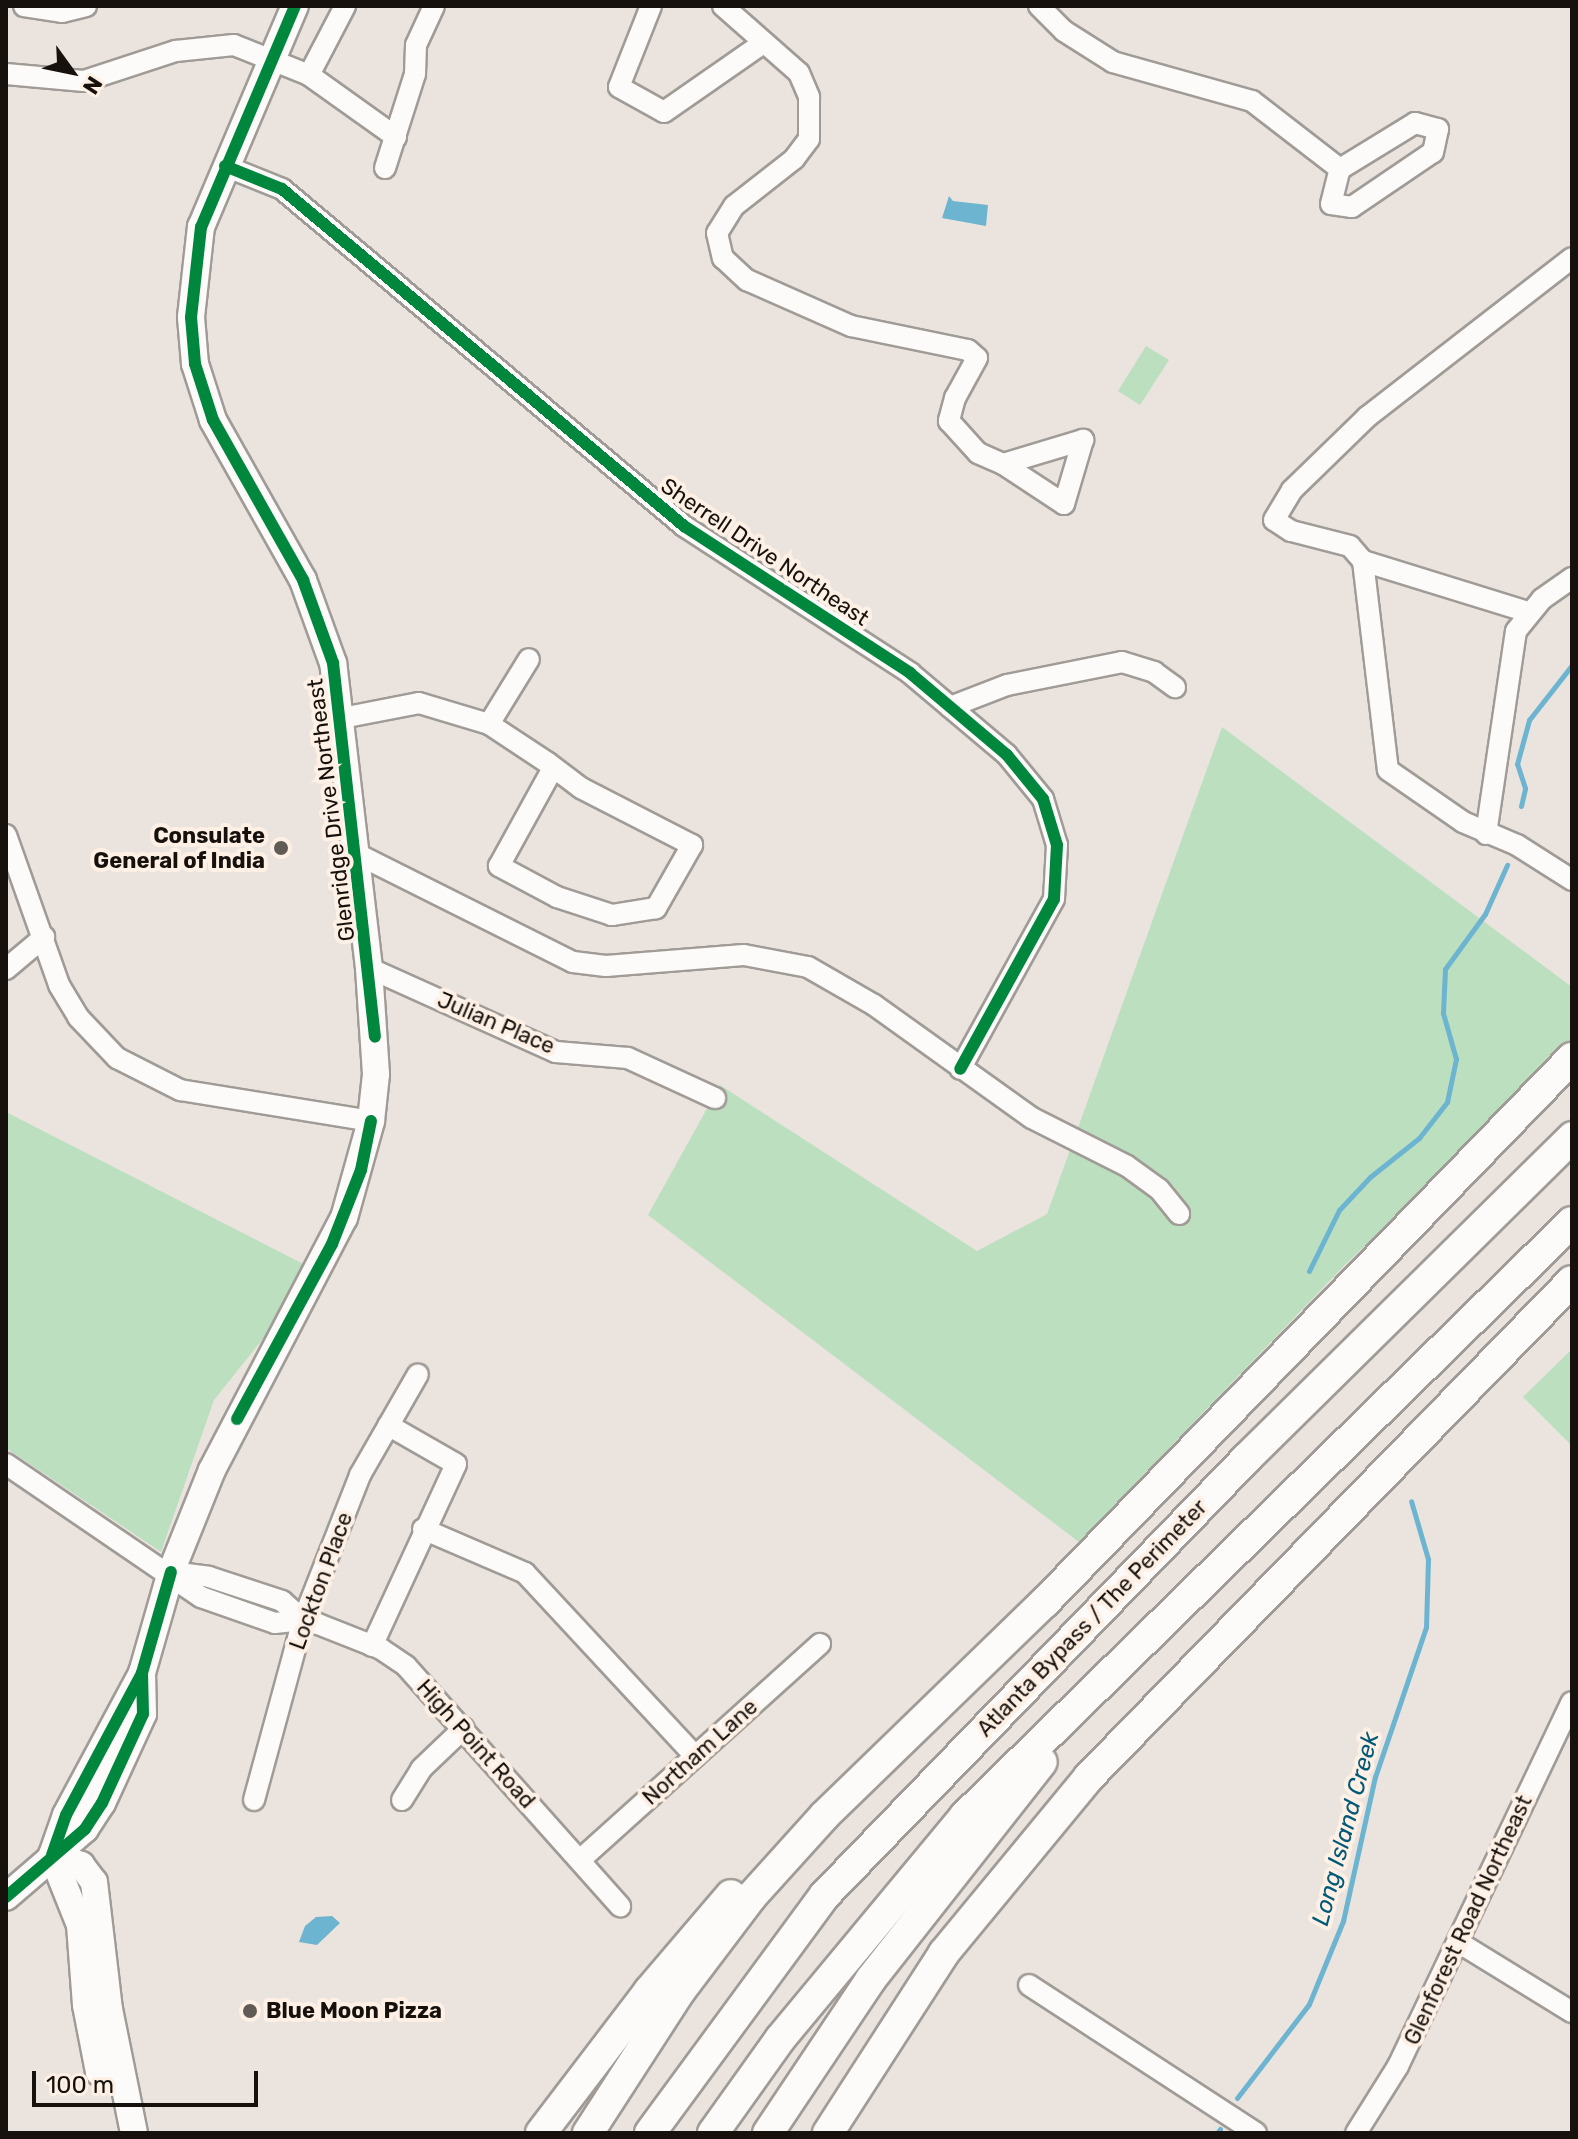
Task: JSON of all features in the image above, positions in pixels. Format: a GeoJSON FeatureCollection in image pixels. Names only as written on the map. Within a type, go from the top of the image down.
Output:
{"type":"FeatureCollection","features":[{"type":"Feature","properties":{"kind":"highway"},"geometry":{"type":"LineString","coordinates":[[588,2133],[680,1991],[751,1897],[825,1815],[983,1664],[1572,1058]]}},
{"type":"Feature","properties":{"kind":"highway","name":"Atlanta Bypass / The Perimeter"},"geometry":{"type":"LineString","coordinates":[[650,2133],[825,1895],[1247,1458],[1572,1137]]}},
{"type":"Feature","properties":{"kind":"highway","name":"Atlanta Bypass / The Perimeter"},"geometry":{"type":"LineString","coordinates":[[713,2133],[780,2039],[946,1837],[1170,1613],[1572,1222]]}},
{"type":"Feature","properties":{"kind":"highway"},"geometry":{"type":"LineString","coordinates":[[831,2129],[944,1953],[1089,1777],[1572,1281]]}},
{"type":"Feature","properties":{"kind":"highway"},"geometry":{"type":"LineString","coordinates":[[768,2133],[871,1979],[946,1881],[1170,1613]]}},
{"type":"Feature","properties":{"kind":"highway"},"geometry":{"type":"LineString","coordinates":[[541,2133],[649,1991],[762,1862],[868,1761],[983,1664]]}},
{"type":"Feature","properties":{"kind":"main road","name":"Glenridge Drive Northeast"},"geometry":{"type":"LineString","coordinates":[[6,1897],[85,1829],[128,1757],[143,1714],[142,1673],[171,1572],[237,1419],[344,1218],[371,1121],[376,1074],[369,968],[342,718],[333,663],[314,604],[213,420],[195,364],[194,262],[225,166],[270,56],[295,6]]}},
{"type":"Feature","properties":{"kind":"main road"},"geometry":{"type":"LineString","coordinates":[[52,1855],[81,1865],[94,1882],[109,2072],[134,2133]]}},
{"type":"Feature","properties":{"kind":"street"},"geometry":{"type":"LineString","coordinates":[[24,6],[62,12],[86,6]]}},
{"type":"Feature","properties":{"kind":"street"},"geometry":{"type":"LineString","coordinates":[[309,75],[345,6]]}},
{"type":"Feature","properties":{"kind":"street"},"geometry":{"type":"LineString","coordinates":[[385,168],[415,74],[416,45],[434,6]]}},
{"type":"Feature","properties":{"kind":"street"},"geometry":{"type":"LineString","coordinates":[[651,6],[619,87],[638,102],[664,112],[762,44]]}},
{"type":"Feature","properties":{"kind":"street"},"geometry":{"type":"LineString","coordinates":[[723,6],[762,44],[799,73],[809,97],[809,139],[794,159],[734,206],[717,233],[723,258],[747,280],[851,326],[968,350],[977,358],[955,398],[949,421],[978,453],[1003,464]]}},
{"type":"Feature","properties":{"kind":"street"},"geometry":{"type":"LineString","coordinates":[[1039,6],[1064,31],[1113,62],[1252,101],[1340,169]]}},
{"type":"Feature","properties":{"kind":"street"},"geometry":{"type":"LineString","coordinates":[[6,74],[84,81],[206,46],[234,45],[270,56],[309,75],[396,137]]}},
{"type":"Feature","properties":{"kind":"street"},"geometry":{"type":"LineString","coordinates":[[1415,123],[1438,129],[1433,152],[1352,207],[1331,204],[1340,169],[1415,123]]}},
{"type":"Feature","properties":{"kind":"street","name":"Sherrell Drive Northeast"},"geometry":{"type":"LineString","coordinates":[[225,166],[282,189],[684,526],[910,673],[1007,755],[1043,799],[1057,845],[1054,899],[960,1069]]}},
{"type":"Feature","properties":{"kind":"street"},"geometry":{"type":"LineString","coordinates":[[1528,612],[1363,561],[1350,546],[1291,531],[1274,520],[1281,505],[1367,417],[1572,258]]}},
{"type":"Feature","properties":{"kind":"street"},"geometry":{"type":"LineString","coordinates":[[1363,561],[1388,770],[1486,834],[1517,845],[1572,880]]}},
{"type":"Feature","properties":{"kind":"street"},"geometry":{"type":"LineString","coordinates":[[1486,834],[1509,652],[1528,612],[1572,578]]}},
{"type":"Feature","properties":{"kind":"street"},"geometry":{"type":"LineString","coordinates":[[489,724],[529,659]]}},
{"type":"Feature","properties":{"kind":"street"},"geometry":{"type":"LineString","coordinates":[[950,707],[1007,685],[1122,662],[1154,672],[1175,687]]}},
{"type":"Feature","properties":{"kind":"street"},"geometry":{"type":"LineString","coordinates":[[342,718],[419,703],[489,724],[553,768],[581,788],[692,845],[656,908],[612,915],[557,897],[499,866],[553,768]]}},
{"type":"Feature","properties":{"kind":"street"},"geometry":{"type":"LineString","coordinates":[[6,835],[59,985],[78,1017],[102,1045],[137,1071],[204,1095],[371,1121]]}},
{"type":"Feature","properties":{"kind":"street"},"geometry":{"type":"LineString","coordinates":[[357,854],[573,962],[606,966],[744,955],[808,967],[874,1005],[1032,1118],[1127,1166],[1159,1189],[1179,1214]]}},
{"type":"Feature","properties":{"kind":"street"},"geometry":{"type":"LineString","coordinates":[[6,969],[44,937]]}},
{"type":"Feature","properties":{"kind":"street","name":"Julian Place"},"geometry":{"type":"LineString","coordinates":[[369,968],[556,1052],[628,1058],[715,1098]]}},
{"type":"Feature","properties":{"kind":"street","name":"Lockton Place"},"geometry":{"type":"LineString","coordinates":[[254,1800],[303,1620],[360,1475],[418,1374]]}},
{"type":"Feature","properties":{"kind":"street"},"geometry":{"type":"LineString","coordinates":[[372,1646],[423,1529],[456,1464],[388,1425]]}},
{"type":"Feature","properties":{"kind":"street","name":"High Point Road"},"geometry":{"type":"LineString","coordinates":[[6,1464],[171,1572],[201,1597],[275,1623],[303,1620],[372,1646],[406,1666],[620,1906]]}},
{"type":"Feature","properties":{"kind":"street"},"geometry":{"type":"LineString","coordinates":[[423,1529],[525,1573],[695,1756]]}},
{"type":"Feature","properties":{"kind":"street","name":"Northam Lane"},"geometry":{"type":"LineString","coordinates":[[580,1860],[820,1644]]}},
{"type":"Feature","properties":{"kind":"street","name":"Glenforest Road Northeast"},"geometry":{"type":"LineString","coordinates":[[1356,2133],[1398,2066],[1572,1702]]}},
{"type":"Feature","properties":{"kind":"street"},"geometry":{"type":"LineString","coordinates":[[402,1800],[421,1769],[464,1728]]}},
{"type":"Feature","properties":{"kind":"street"},"geometry":{"type":"LineString","coordinates":[[1458,1942],[1572,2012]]}},
{"type":"Feature","properties":{"kind":"street"},"geometry":{"type":"LineString","coordinates":[[1029,1985],[1256,2133]]}},
{"type":"Feature","properties":{"kind":"green space"},"geometry":{"type":"Polygon","coordinates":[[[1146,346],[1169,360],[1140,405],[1118,391],[1146,346]]]}},
{"type":"Feature","properties":{"kind":"green space"},"geometry":{"type":"Polygon","coordinates":[[[1222,727],[1572,987],[1572,1049],[1344,1266],[1079,1542],[648,1215],[720,1085],[977,1251],[1047,1214],[1222,727]]]}},
{"type":"Feature","properties":{"kind":"green space"},"geometry":{"type":"Polygon","coordinates":[[[6,1112],[317,1271],[214,1400],[161,1552],[6,1448],[6,1112]]]}},
{"type":"Feature","properties":{"kind":"green space"},"geometry":{"type":"Polygon","coordinates":[[[1572,1349],[1572,1446],[1523,1397],[1572,1349]]]}},
{"type":"Feature","properties":{"kind":"water"},"geometry":{"type":"Polygon","coordinates":[[[949,196],[953,201],[988,205],[986,226],[942,218],[949,196]]]}},
{"type":"Feature","properties":{"kind":"water"},"geometry":{"type":"Polygon","coordinates":[[[332,1916],[340,1923],[317,1945],[299,1942],[305,1926],[316,1917],[332,1916]]]}},
{"type":"Feature","properties":{"kind":"waterway","name":"Long Island Creek"},"geometry":{"type":"LineString","coordinates":[[1521,806],[1525,788],[1517,764],[1529,720],[1572,665]]}},
{"type":"Feature","properties":{"kind":"waterway","name":"Long Island Creek"},"geometry":{"type":"LineString","coordinates":[[1309,1271],[1339,1210],[1370,1177],[1419,1138],[1447,1102],[1456,1059],[1443,1013],[1445,969],[1485,914],[1507,865]]}},
{"type":"Feature","properties":{"kind":"waterway","name":"Long Island Creek"},"geometry":{"type":"LineString","coordinates":[[1237,2098],[1309,2004],[1343,1921],[1375,1777],[1426,1627],[1428,1559],[1411,1501]]}},
{"type":"Feature","properties":{"kind":"waterway","name":"Long Island Creek"},"geometry":{"type":"LineString","coordinates":[[1217,2133],[1220,2129]]}},
{"type":"Feature","properties":{"kind":"cycle path"},"geometry":{"type":"LineString","coordinates":[[295,6],[201,227],[191,317],[195,364],[213,420],[303,580],[333,663],[375,1037]]}},
{"type":"Feature","properties":{"kind":"cycle path"},"geometry":{"type":"LineString","coordinates":[[225,166],[282,189],[684,526],[910,673],[1007,755],[1043,799],[1057,845],[1054,899],[960,1069]]}},
{"type":"Feature","properties":{"kind":"cycle path"},"geometry":{"type":"LineString","coordinates":[[237,1419],[332,1244],[361,1170],[371,1121]]}},
{"type":"Feature","properties":{"kind":"cycle path"},"geometry":{"type":"LineString","coordinates":[[52,1855],[66,1815],[142,1673],[171,1572]]}},
{"type":"Feature","properties":{"kind":"cycle path"},"geometry":{"type":"LineString","coordinates":[[6,1897],[85,1829],[102,1803],[143,1714],[142,1673]]}},
{"type":"Feature","properties":{"kind":"place","name":"Consulate General of India"},"geometry":{"type":"Point","coordinates":[281,848]}},
{"type":"Feature","properties":{"kind":"place","name":"Blue Moon Pizza"},"geometry":{"type":"Point","coordinates":[250,2011]}}]}
